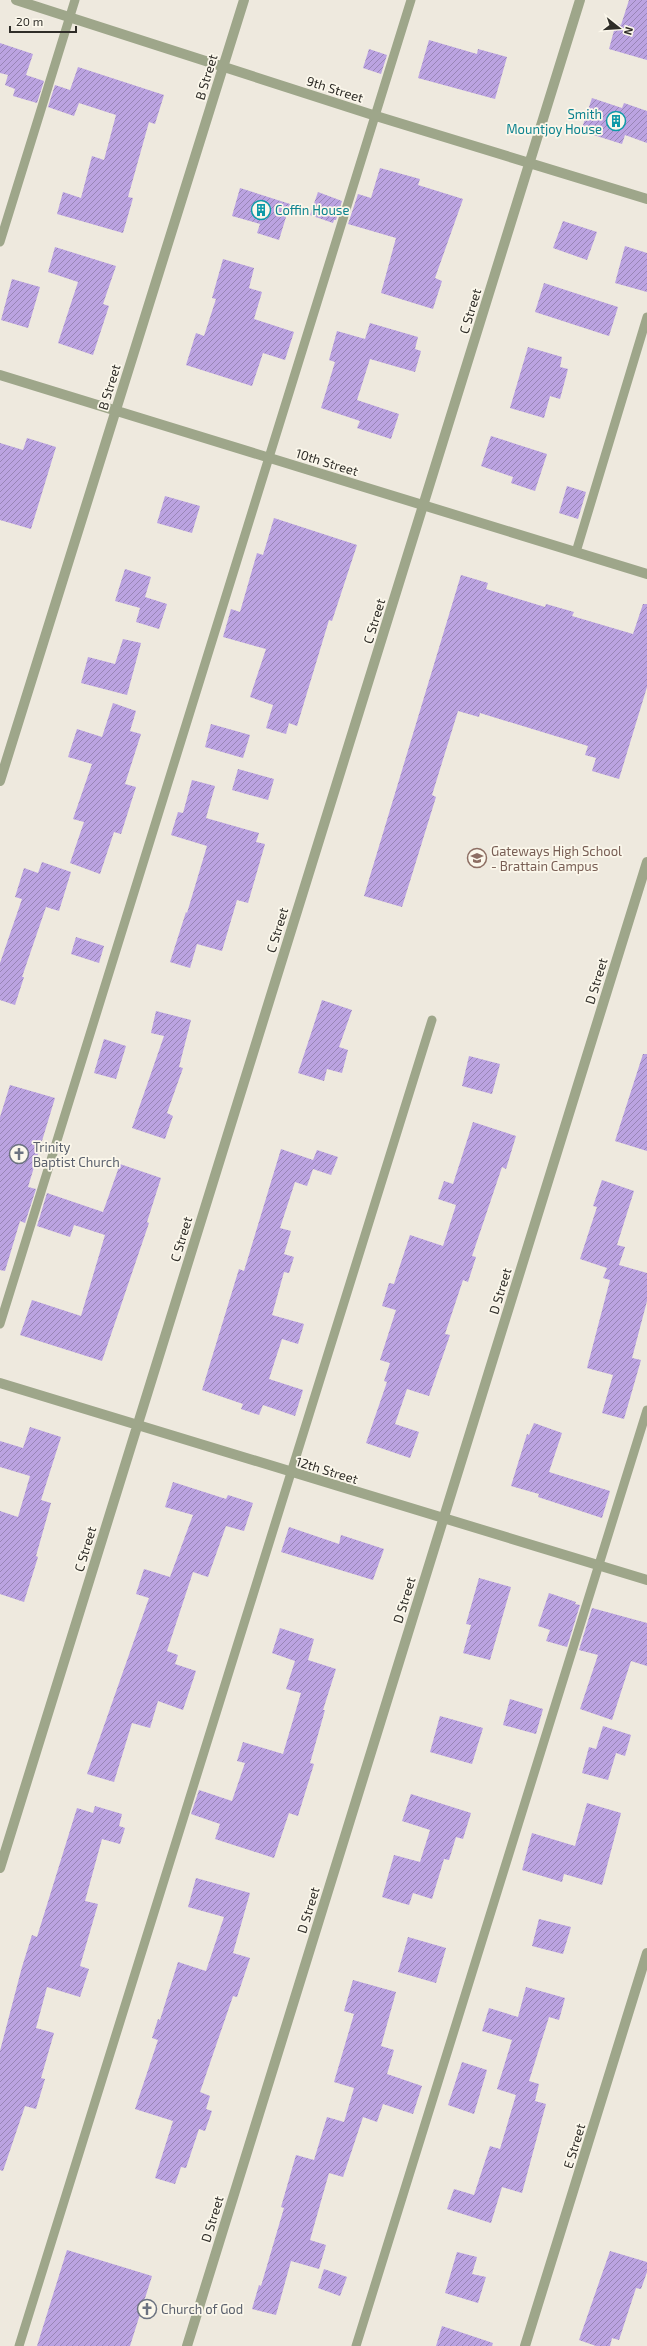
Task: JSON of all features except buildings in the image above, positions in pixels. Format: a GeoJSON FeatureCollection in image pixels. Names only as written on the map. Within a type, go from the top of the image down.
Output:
{"type":"FeatureCollection","features":[{"type":"Feature","properties":{"kind":"street","name":"9th Street"},"geometry":{"type":"LineString","coordinates":[[16,0],[376,116],[647,200]]}},
{"type":"Feature","properties":{"kind":"street","name":"B Street"},"geometry":{"type":"LineString","coordinates":[[0,781],[244,0]]}},
{"type":"Feature","properties":{"kind":"street","name":"C Street"},"geometry":{"type":"LineString","coordinates":[[0,1868],[580,0]]}},
{"type":"Feature","properties":{"kind":"street","name":"10th Street"},"geometry":{"type":"LineString","coordinates":[[0,375],[647,574]]}},
{"type":"Feature","properties":{"kind":"street","name":"D Street"},"geometry":{"type":"LineString","coordinates":[[187,2346],[647,862]]}},
{"type":"Feature","properties":{"kind":"street","name":"12th Street"},"geometry":{"type":"LineString","coordinates":[[0,1383],[291,1473],[647,1580]]}},
{"type":"Feature","properties":{"kind":"street","name":"E Street"},"geometry":{"type":"LineString","coordinates":[[525,2346],[647,1953]]}},
{"type":"Feature","properties":{"kind":"lane"},"geometry":{"type":"LineString","coordinates":[[0,242],[75,0]]}},
{"type":"Feature","properties":{"kind":"lane"},"geometry":{"type":"LineString","coordinates":[[0,1324],[411,0]]}},
{"type":"Feature","properties":{"kind":"lane"},"geometry":{"type":"LineString","coordinates":[[576,552],[647,317]]}},
{"type":"Feature","properties":{"kind":"lane"},"geometry":{"type":"LineString","coordinates":[[19,2346],[432,1020]]}},
{"type":"Feature","properties":{"kind":"lane"},"geometry":{"type":"LineString","coordinates":[[356,2346],[647,1410]]}},
{"type":"Feature","properties":{"kind":"place","name":"Smith Mountjoy House"},"geometry":{"type":"Point","coordinates":[616,121]}},
{"type":"Feature","properties":{"kind":"place","name":"Coffin House"},"geometry":{"type":"Point","coordinates":[261,210]}},
{"type":"Feature","properties":{"kind":"place","name":"Gateways High School - Brattain Campus"},"geometry":{"type":"Point","coordinates":[477,858]}},
{"type":"Feature","properties":{"kind":"place","name":"Trinity Baptist Church"},"geometry":{"type":"Point","coordinates":[19,1154]}},
{"type":"Feature","properties":{"kind":"place","name":"Church of God"},"geometry":{"type":"Point","coordinates":[147,2309]}}]}
